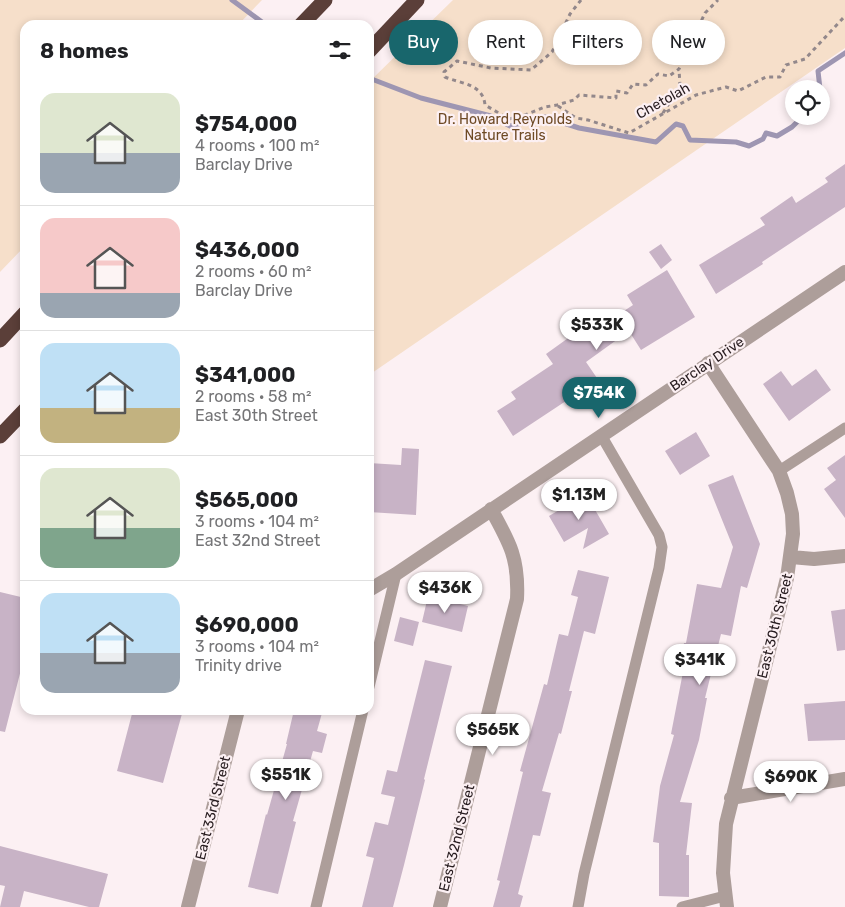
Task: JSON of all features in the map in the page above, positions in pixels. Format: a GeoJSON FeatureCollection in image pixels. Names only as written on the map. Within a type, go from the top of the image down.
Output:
{"type":"FeatureCollection","features":[{"type":"Feature","properties":{"kind":"highway"},"geometry":{"type":"LineString","coordinates":[[306,20],[325,0]]}},
{"type":"Feature","properties":{"kind":"highway"},"geometry":{"type":"LineString","coordinates":[[374,45],[417,0]]}},
{"type":"Feature","properties":{"kind":"highway"},"geometry":{"type":"LineString","coordinates":[[0,340],[20,319]]}},
{"type":"Feature","properties":{"kind":"highway"},"geometry":{"type":"LineString","coordinates":[[0,436],[20,415]]}},
{"type":"Feature","properties":{"kind":"street","name":"Barclay Drive"},"geometry":{"type":"LineString","coordinates":[[374,587],[845,272]]}},
{"type":"Feature","properties":{"kind":"street","name":"East 30th Street"},"geometry":{"type":"LineString","coordinates":[[708,363],[779,471],[788,493],[792,514],[793,537],[791,558],[726,824],[723,850],[726,902]]}},
{"type":"Feature","properties":{"kind":"street","name":"East 32nd Street"},"geometry":{"type":"LineString","coordinates":[[440,907],[517,599],[518,578],[515,559],[491,509]]}},
{"type":"Feature","properties":{"kind":"street"},"geometry":{"type":"LineString","coordinates":[[791,558],[814,559],[845,556]]}},
{"type":"Feature","properties":{"kind":"street","name":"East 33rd Street"},"geometry":{"type":"LineString","coordinates":[[188,907],[237,715]]}},
{"type":"Feature","properties":{"kind":"street"},"geometry":{"type":"LineString","coordinates":[[731,798],[845,779]]}},
{"type":"Feature","properties":{"kind":"lane"},"geometry":{"type":"LineString","coordinates":[[779,471],[845,428]]}},
{"type":"Feature","properties":{"kind":"lane"},"geometry":{"type":"LineString","coordinates":[[578,907],[584,874],[659,568],[662,547],[652,519],[601,435]]}},
{"type":"Feature","properties":{"kind":"lane"},"geometry":{"type":"LineString","coordinates":[[374,666],[396,574]]}},
{"type":"Feature","properties":{"kind":"lane"},"geometry":{"type":"LineString","coordinates":[[316,907],[362,715]]}},
{"type":"Feature","properties":{"kind":"lane"},"geometry":{"type":"LineString","coordinates":[[584,874],[582,897],[584,907]]}},
{"type":"Feature","properties":{"kind":"lane"},"geometry":{"type":"LineString","coordinates":[[682,907],[726,902]]}},
{"type":"Feature","properties":{"kind":"path"},"geometry":{"type":"LineString","coordinates":[[581,0],[570,14],[552,52],[531,70],[491,68],[457,61],[444,72],[445,77],[478,88],[484,96],[485,104],[509,118],[574,100],[579,96],[616,98],[616,91],[627,93],[633,84],[646,85],[658,74],[669,76],[679,69]]}},
{"type":"Feature","properties":{"kind":"path"},"geometry":{"type":"LineString","coordinates":[[663,114],[680,86],[679,69],[705,13],[718,0]]}},
{"type":"Feature","properties":{"kind":"path","name":"Chetolah"},"geometry":{"type":"LineString","coordinates":[[558,105],[576,118],[629,133],[696,95],[726,87],[738,91],[766,77],[780,77],[786,65],[805,60],[845,16]]}},
{"type":"Feature","properties":{"kind":"green space"},"geometry":{"type":"Polygon","coordinates":[[[0,0],[262,0],[243,20],[20,20],[20,251],[0,272],[0,0]]]}},
{"type":"Feature","properties":{"kind":"green space","name":"Dr. Howard Reynolds Nature Trails"},"geometry":{"type":"Polygon","coordinates":[[[453,0],[845,0],[845,48],[798,80],[785,80],[785,89],[374,372],[374,77],[389,62],[389,65],[458,65],[458,20],[433,20],[453,0]]]}},
{"type":"Feature","properties":{"kind":"building"},"geometry":{"type":"Polygon","coordinates":[[[845,164],[845,207],[716,294],[699,265],[765,225],[760,218],[792,196],[796,203],[828,182],[825,178],[845,164]]]}},
{"type":"Feature","properties":{"kind":"building"},"geometry":{"type":"Polygon","coordinates":[[[661,244],[672,260],[661,269],[649,252],[661,244]]]}},
{"type":"Feature","properties":{"kind":"building"},"geometry":{"type":"Polygon","coordinates":[[[667,270],[695,317],[641,350],[629,331],[586,362],[599,381],[513,436],[497,411],[516,399],[511,392],[553,364],[546,354],[596,318],[601,326],[633,305],[627,295],[667,270]]]}},
{"type":"Feature","properties":{"kind":"building"},"geometry":{"type":"Polygon","coordinates":[[[816,369],[831,390],[789,421],[763,384],[781,371],[792,386],[816,369]]]}},
{"type":"Feature","properties":{"kind":"building"},"geometry":{"type":"Polygon","coordinates":[[[696,432],[710,456],[680,475],[665,451],[696,432]]]}},
{"type":"Feature","properties":{"kind":"building"},"geometry":{"type":"Polygon","coordinates":[[[402,448],[419,449],[416,515],[374,512],[374,463],[401,465],[402,448]]]}},
{"type":"Feature","properties":{"kind":"building"},"geometry":{"type":"Polygon","coordinates":[[[845,455],[845,518],[824,489],[836,480],[827,468],[845,455]]]}},
{"type":"Feature","properties":{"kind":"building"},"geometry":{"type":"Polygon","coordinates":[[[733,475],[760,544],[747,588],[741,586],[731,636],[721,634],[705,698],[707,698],[699,740],[680,802],[692,803],[686,855],[689,855],[689,897],[659,896],[659,843],[653,842],[660,786],[674,735],[671,734],[683,672],[677,671],[684,643],[686,643],[697,584],[721,588],[733,547],[708,485],[733,475]]]}},
{"type":"Feature","properties":{"kind":"building"},"geometry":{"type":"Polygon","coordinates":[[[586,494],[609,534],[583,549],[588,528],[564,542],[549,516],[586,494]]]}},
{"type":"Feature","properties":{"kind":"building"},"geometry":{"type":"Polygon","coordinates":[[[578,570],[609,577],[595,634],[584,631],[569,691],[572,691],[561,734],[559,733],[542,791],[551,793],[540,836],[533,835],[518,894],[523,896],[520,907],[493,907],[500,881],[497,880],[523,772],[520,771],[544,684],[547,685],[559,634],[568,636],[578,597],[571,595],[578,570]]]}},
{"type":"Feature","properties":{"kind":"building"},"geometry":{"type":"Polygon","coordinates":[[[0,592],[20,597],[20,674],[5,732],[0,731],[0,592]]]}},
{"type":"Feature","properties":{"kind":"building"},"geometry":{"type":"Polygon","coordinates":[[[428,596],[468,606],[462,632],[422,622],[428,596]]]}},
{"type":"Feature","properties":{"kind":"building"},"geometry":{"type":"Polygon","coordinates":[[[845,609],[845,650],[837,651],[831,611],[845,609]]]}},
{"type":"Feature","properties":{"kind":"building"},"geometry":{"type":"Polygon","coordinates":[[[400,617],[419,622],[413,646],[394,641],[400,617]]]}},
{"type":"Feature","properties":{"kind":"building"},"geometry":{"type":"Polygon","coordinates":[[[425,660],[452,666],[404,865],[393,907],[362,907],[374,858],[366,856],[375,822],[388,825],[395,797],[381,794],[387,770],[397,772],[425,660]]]}},
{"type":"Feature","properties":{"kind":"building"},"geometry":{"type":"Polygon","coordinates":[[[845,701],[845,740],[808,741],[804,704],[845,701]]]}},
{"type":"Feature","properties":{"kind":"building"},"geometry":{"type":"Polygon","coordinates":[[[132,715],[182,715],[163,783],[117,771],[132,715]]]}},
{"type":"Feature","properties":{"kind":"building"},"geometry":{"type":"Polygon","coordinates":[[[293,715],[321,715],[317,731],[327,734],[322,753],[313,751],[293,821],[296,822],[278,894],[248,887],[293,715]]]}},
{"type":"Feature","properties":{"kind":"building"},"geometry":{"type":"Polygon","coordinates":[[[0,846],[108,874],[99,907],[89,907],[24,891],[20,907],[0,907],[5,886],[0,885],[0,846]]]}},
{"type":"Feature","properties":{"kind":"waterway"},"geometry":{"type":"LineString","coordinates":[[232,0],[259,20]]}},
{"type":"Feature","properties":{"kind":"waterway"},"geometry":{"type":"LineString","coordinates":[[819,80],[818,71],[845,53]]}},
{"type":"Feature","properties":{"kind":"waterway"},"geometry":{"type":"LineString","coordinates":[[374,80],[421,98],[491,116],[510,126],[545,117],[579,128],[656,142],[676,124],[683,126],[690,140],[736,142],[749,146],[763,139],[766,133],[777,136],[794,125]]}}]}
